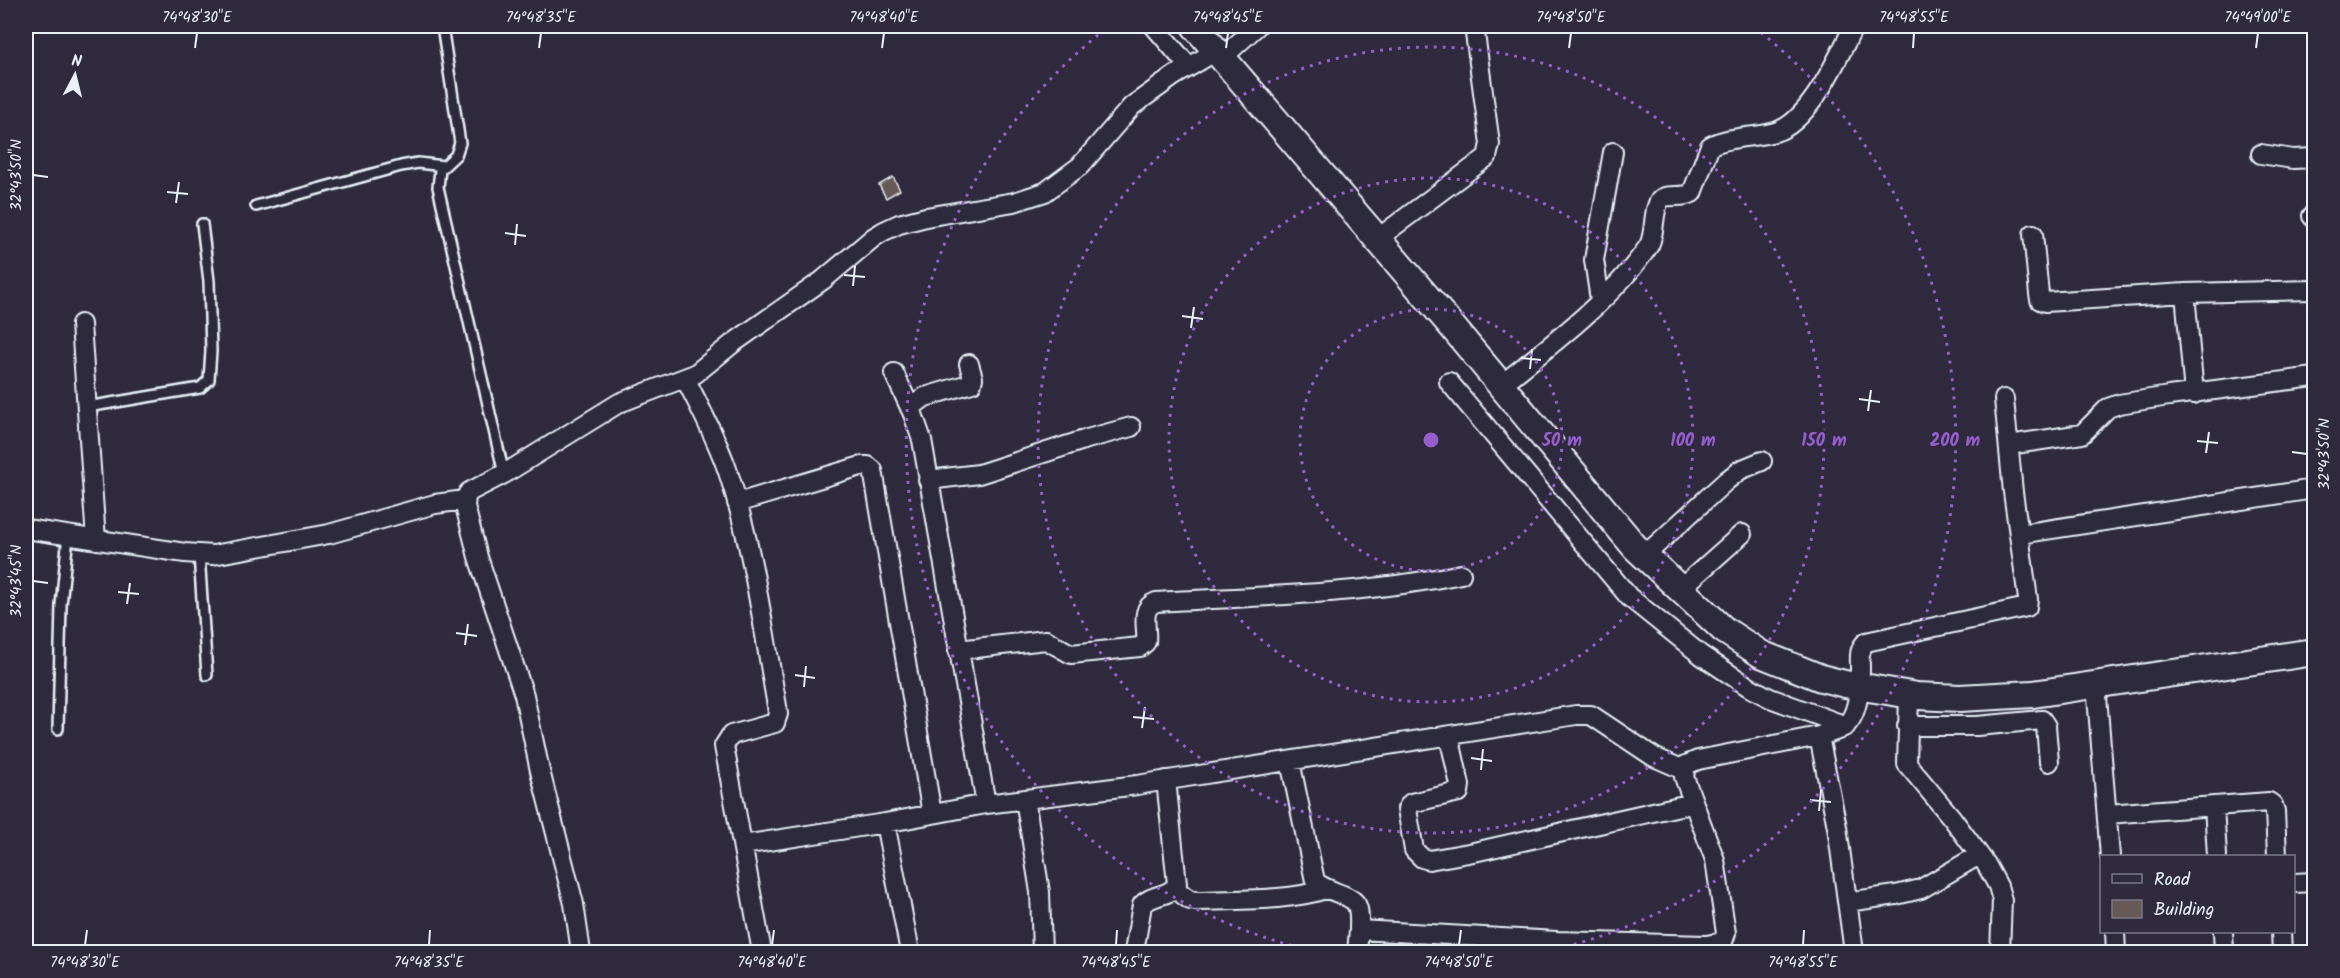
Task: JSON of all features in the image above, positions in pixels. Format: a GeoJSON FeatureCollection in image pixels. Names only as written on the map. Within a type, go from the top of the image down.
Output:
{"type":"FeatureCollection","features":[{"type":"Feature","properties":{"kind":"street"},"geometry":{"type":"LineString","coordinates":[[1154,26],[1189,67]]}},
{"type":"Feature","properties":{"kind":"street"},"geometry":{"type":"LineString","coordinates":[[1195,26],[1644,556],[1724,630],[1761,654],[1821,678],[1857,697],[1977,726],[2042,720],[2046,726],[2049,762]]}},
{"type":"Feature","properties":{"kind":"street"},"geometry":{"type":"LineString","coordinates":[[581,952],[574,904],[540,771],[524,695],[478,557],[465,506],[469,492],[504,474],[619,403],[685,378],[703,368],[732,344],[823,280],[874,237],[885,231],[899,224],[927,217],[1014,202],[1045,192],[1080,166],[1132,106],[1189,67],[1220,54],[1257,26]]}},
{"type":"Feature","properties":{"kind":"street"},"geometry":{"type":"LineString","coordinates":[[1377,239],[1487,157],[1490,144],[1474,26]]}},
{"type":"Feature","properties":{"kind":"street"},"geometry":{"type":"LineString","coordinates":[[1501,385],[1545,350],[1600,300],[1650,245],[1662,199],[1692,193],[1713,144],[1772,133],[1791,125],[1818,90],[1854,26]]}},
{"type":"Feature","properties":{"kind":"street"},"geometry":{"type":"LineString","coordinates":[[1600,300],[1594,260],[1613,152]]}},
{"type":"Feature","properties":{"kind":"street"},"geometry":{"type":"LineString","coordinates":[[2261,154],[2292,159],[2314,158]]}},
{"type":"Feature","properties":{"kind":"street"},"geometry":{"type":"LineString","coordinates":[[2033,234],[2040,300],[2045,302],[2185,293],[2314,290]]}},
{"type":"Feature","properties":{"kind":"street"},"geometry":{"type":"LineString","coordinates":[[2185,293],[2194,393]]}},
{"type":"Feature","properties":{"kind":"street"},"geometry":{"type":"LineString","coordinates":[[81,324],[96,540]]}},
{"type":"Feature","properties":{"kind":"street"},"geometry":{"type":"LineString","coordinates":[[910,408],[919,400],[972,383],[969,364]]}},
{"type":"Feature","properties":{"kind":"street"},"geometry":{"type":"LineString","coordinates":[[894,373],[922,440],[986,804]]}},
{"type":"Feature","properties":{"kind":"street"},"geometry":{"type":"LineString","coordinates":[[2009,445],[2082,434],[2108,408],[2120,404],[2314,377]]}},
{"type":"Feature","properties":{"kind":"street"},"geometry":{"type":"LineString","coordinates":[[685,378],[717,443],[737,502],[747,540],[778,714],[775,723],[731,735],[724,746],[762,952]]}},
{"type":"Feature","properties":{"kind":"street"},"geometry":{"type":"LineString","coordinates":[[1449,382],[1629,597],[1701,655],[1749,687],[1770,698],[1846,726]]}},
{"type":"Feature","properties":{"kind":"street"},"geometry":{"type":"LineString","coordinates":[[1684,770],[1689,763],[1698,760],[1819,736],[1838,731],[1846,726],[1857,697],[1860,650],[1866,642],[2027,607],[2028,599],[2004,399]]}},
{"type":"Feature","properties":{"kind":"street"},"geometry":{"type":"LineString","coordinates":[[928,480],[980,474],[1131,427]]}},
{"type":"Feature","properties":{"kind":"street"},"geometry":{"type":"LineString","coordinates":[[1644,556],[1726,481],[1740,470],[1762,461]]}},
{"type":"Feature","properties":{"kind":"street"},"geometry":{"type":"LineString","coordinates":[[737,502],[861,466],[868,466],[873,470],[932,814]]}},
{"type":"Feature","properties":{"kind":"street"},"geometry":{"type":"LineString","coordinates":[[2020,534],[2314,489]]}},
{"type":"Feature","properties":{"kind":"street"},"geometry":{"type":"LineString","coordinates":[[26,529],[199,554],[237,552],[329,534],[435,504],[465,500]]}},
{"type":"Feature","properties":{"kind":"street"},"geometry":{"type":"LineString","coordinates":[[1679,590],[1742,534]]}},
{"type":"Feature","properties":{"kind":"street"},"geometry":{"type":"LineString","coordinates":[[958,650],[1046,640],[1071,654],[1140,647],[1146,642],[1147,637],[1146,609],[1149,604],[1156,602],[1376,587],[1417,583],[1461,574]]}},
{"type":"Feature","properties":{"kind":"street"},"geometry":{"type":"LineString","coordinates":[[1908,710],[1960,698],[2097,694],[2314,652]]}},
{"type":"Feature","properties":{"kind":"street"},"geometry":{"type":"LineString","coordinates":[[2097,694],[2110,855]]}},
{"type":"Feature","properties":{"kind":"street"},"geometry":{"type":"LineString","coordinates":[[1908,710],[1906,758],[1909,769],[1952,818],[1979,855],[2001,893],[2000,952]]}},
{"type":"Feature","properties":{"kind":"street"},"geometry":{"type":"LineString","coordinates":[[743,845],[885,823],[986,804],[1166,780],[1576,715],[1591,715],[1654,757],[1684,770]]}},
{"type":"Feature","properties":{"kind":"street"},"geometry":{"type":"LineString","coordinates":[[1449,736],[1460,785],[1459,792],[1411,803],[1407,809],[1414,850],[1422,858],[1429,860],[1693,803]]}},
{"type":"Feature","properties":{"kind":"street"},"geometry":{"type":"LineString","coordinates":[[1819,736],[1837,827],[1854,952]]}},
{"type":"Feature","properties":{"kind":"street"},"geometry":{"type":"LineString","coordinates":[[1290,761],[1315,881],[1326,889],[1355,902],[1358,907],[1357,952]]}},
{"type":"Feature","properties":{"kind":"street"},"geometry":{"type":"LineString","coordinates":[[1359,930],[1557,941],[1731,946],[1715,860],[1693,803],[1684,770]]}},
{"type":"Feature","properties":{"kind":"street"},"geometry":{"type":"LineString","coordinates":[[1134,952],[1142,905],[1152,898],[1175,889],[1177,884],[1166,780]]}},
{"type":"Feature","properties":{"kind":"street"},"geometry":{"type":"LineString","coordinates":[[1025,799],[1040,892],[1042,952]]}},
{"type":"Feature","properties":{"kind":"street"},"geometry":{"type":"LineString","coordinates":[[2107,814],[2264,801],[2273,805],[2277,855]]}},
{"type":"Feature","properties":{"kind":"street"},"geometry":{"type":"LineString","coordinates":[[2214,806],[2217,855]]}},
{"type":"Feature","properties":{"kind":"street"},"geometry":{"type":"LineString","coordinates":[[885,823],[910,952]]}},
{"type":"Feature","properties":{"kind":"street"},"geometry":{"type":"LineString","coordinates":[[1847,902],[1921,889],[1979,855]]}},
{"type":"Feature","properties":{"kind":"street"},"geometry":{"type":"LineString","coordinates":[[2295,883],[2314,882]]}},
{"type":"Feature","properties":{"kind":"street"},"geometry":{"type":"LineString","coordinates":[[1175,889],[1190,900],[1196,901],[1303,895],[1326,889]]}},
{"type":"Feature","properties":{"kind":"street"},"geometry":{"type":"LineString","coordinates":[[2115,933],[2116,952]]}},
{"type":"Feature","properties":{"kind":"street"},"geometry":{"type":"LineString","coordinates":[[2223,933],[2224,952]]}},
{"type":"Feature","properties":{"kind":"street"},"geometry":{"type":"LineString","coordinates":[[2281,933],[2282,952]]}},
{"type":"Feature","properties":{"kind":"lane"},"geometry":{"type":"LineString","coordinates":[[442,26],[460,143],[456,155],[440,170],[438,187],[504,474]]}},
{"type":"Feature","properties":{"kind":"lane"},"geometry":{"type":"LineString","coordinates":[[256,206],[401,166],[418,163],[444,166]]}},
{"type":"Feature","properties":{"kind":"lane"},"geometry":{"type":"LineString","coordinates":[[87,407],[200,388],[209,380],[211,351],[209,281],[202,224]]}},
{"type":"Feature","properties":{"kind":"lane"},"geometry":{"type":"LineString","coordinates":[[58,729],[61,605],[68,536]]}},
{"type":"Feature","properties":{"kind":"lane"},"geometry":{"type":"LineString","coordinates":[[199,554],[207,675]]}},
{"type":"Feature","properties":{"kind":"building"},"geometry":{"type":"Polygon","coordinates":[[[893,177],[900,190],[886,198],[879,185],[893,177]]]}}]}
